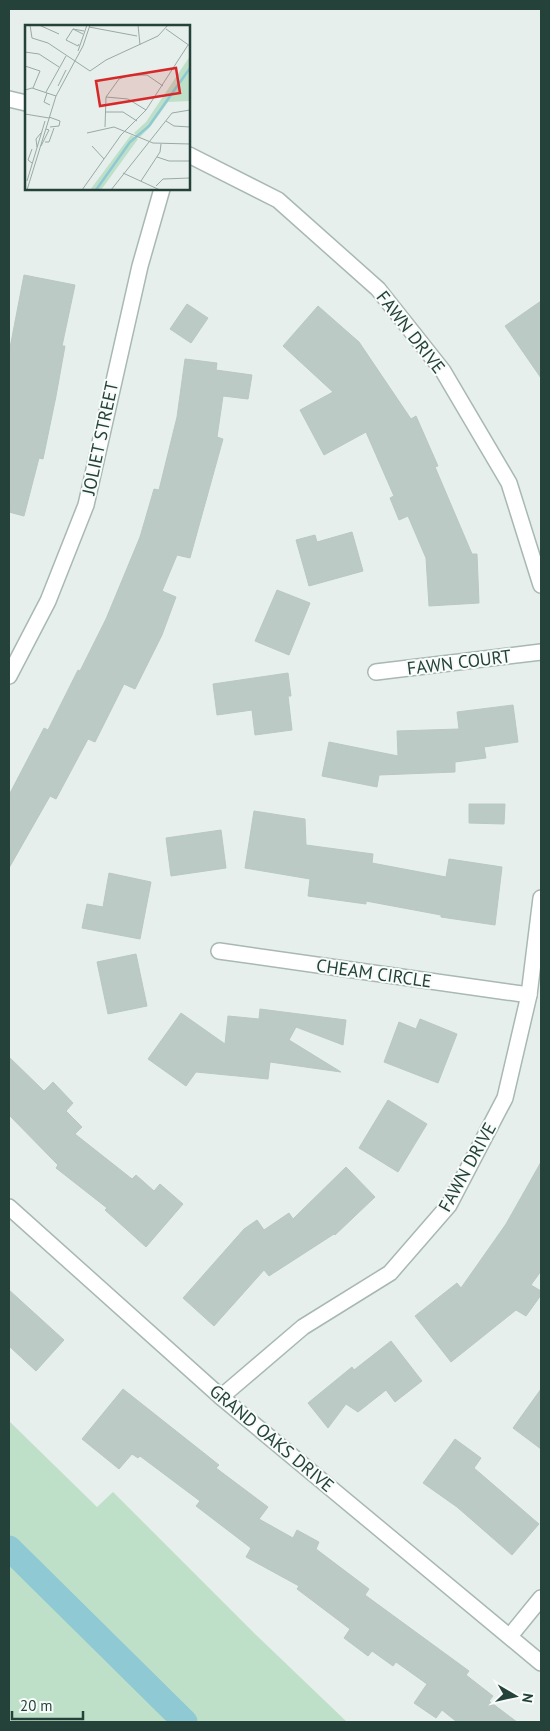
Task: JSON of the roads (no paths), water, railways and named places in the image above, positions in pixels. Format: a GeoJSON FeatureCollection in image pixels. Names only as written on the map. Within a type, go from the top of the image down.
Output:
{"type":"FeatureCollection","features":[{"type":"Feature","properties":{"kind":"street"},"geometry":{"type":"LineString","coordinates":[[9,99],[25,103]]}},
{"type":"Feature","properties":{"kind":"street","name":"FAWN DRIVE"},"geometry":{"type":"LineString","coordinates":[[190,156],[278,200],[378,289],[443,371],[509,484],[541,585]]}},
{"type":"Feature","properties":{"kind":"street","name":"JOLIET STREET"},"geometry":{"type":"LineString","coordinates":[[9,676],[48,601],[86,505],[140,266],[162,190]]}},
{"type":"Feature","properties":{"kind":"street","name":"FAWN COURT"},"geometry":{"type":"LineString","coordinates":[[376,672],[541,652]]}},
{"type":"Feature","properties":{"kind":"street","name":"FAWN DRIVE"},"geometry":{"type":"LineString","coordinates":[[221,1397],[303,1328],[390,1273],[449,1205],[506,1098],[529,995],[541,898]]}},
{"type":"Feature","properties":{"kind":"street","name":"CHEAM CIRCLE"},"geometry":{"type":"LineString","coordinates":[[219,951],[529,995]]}},
{"type":"Feature","properties":{"kind":"street","name":"GRAND OAKS DRIVE"},"geometry":{"type":"LineString","coordinates":[[9,1207],[221,1397],[541,1663]]}},
{"type":"Feature","properties":{"kind":"street"},"geometry":{"type":"LineString","coordinates":[[510,1636],[541,1598]]}},
{"type":"Feature","properties":{"kind":"waterway"},"geometry":{"type":"LineString","coordinates":[[9,1548],[185,1722]]}}]}
